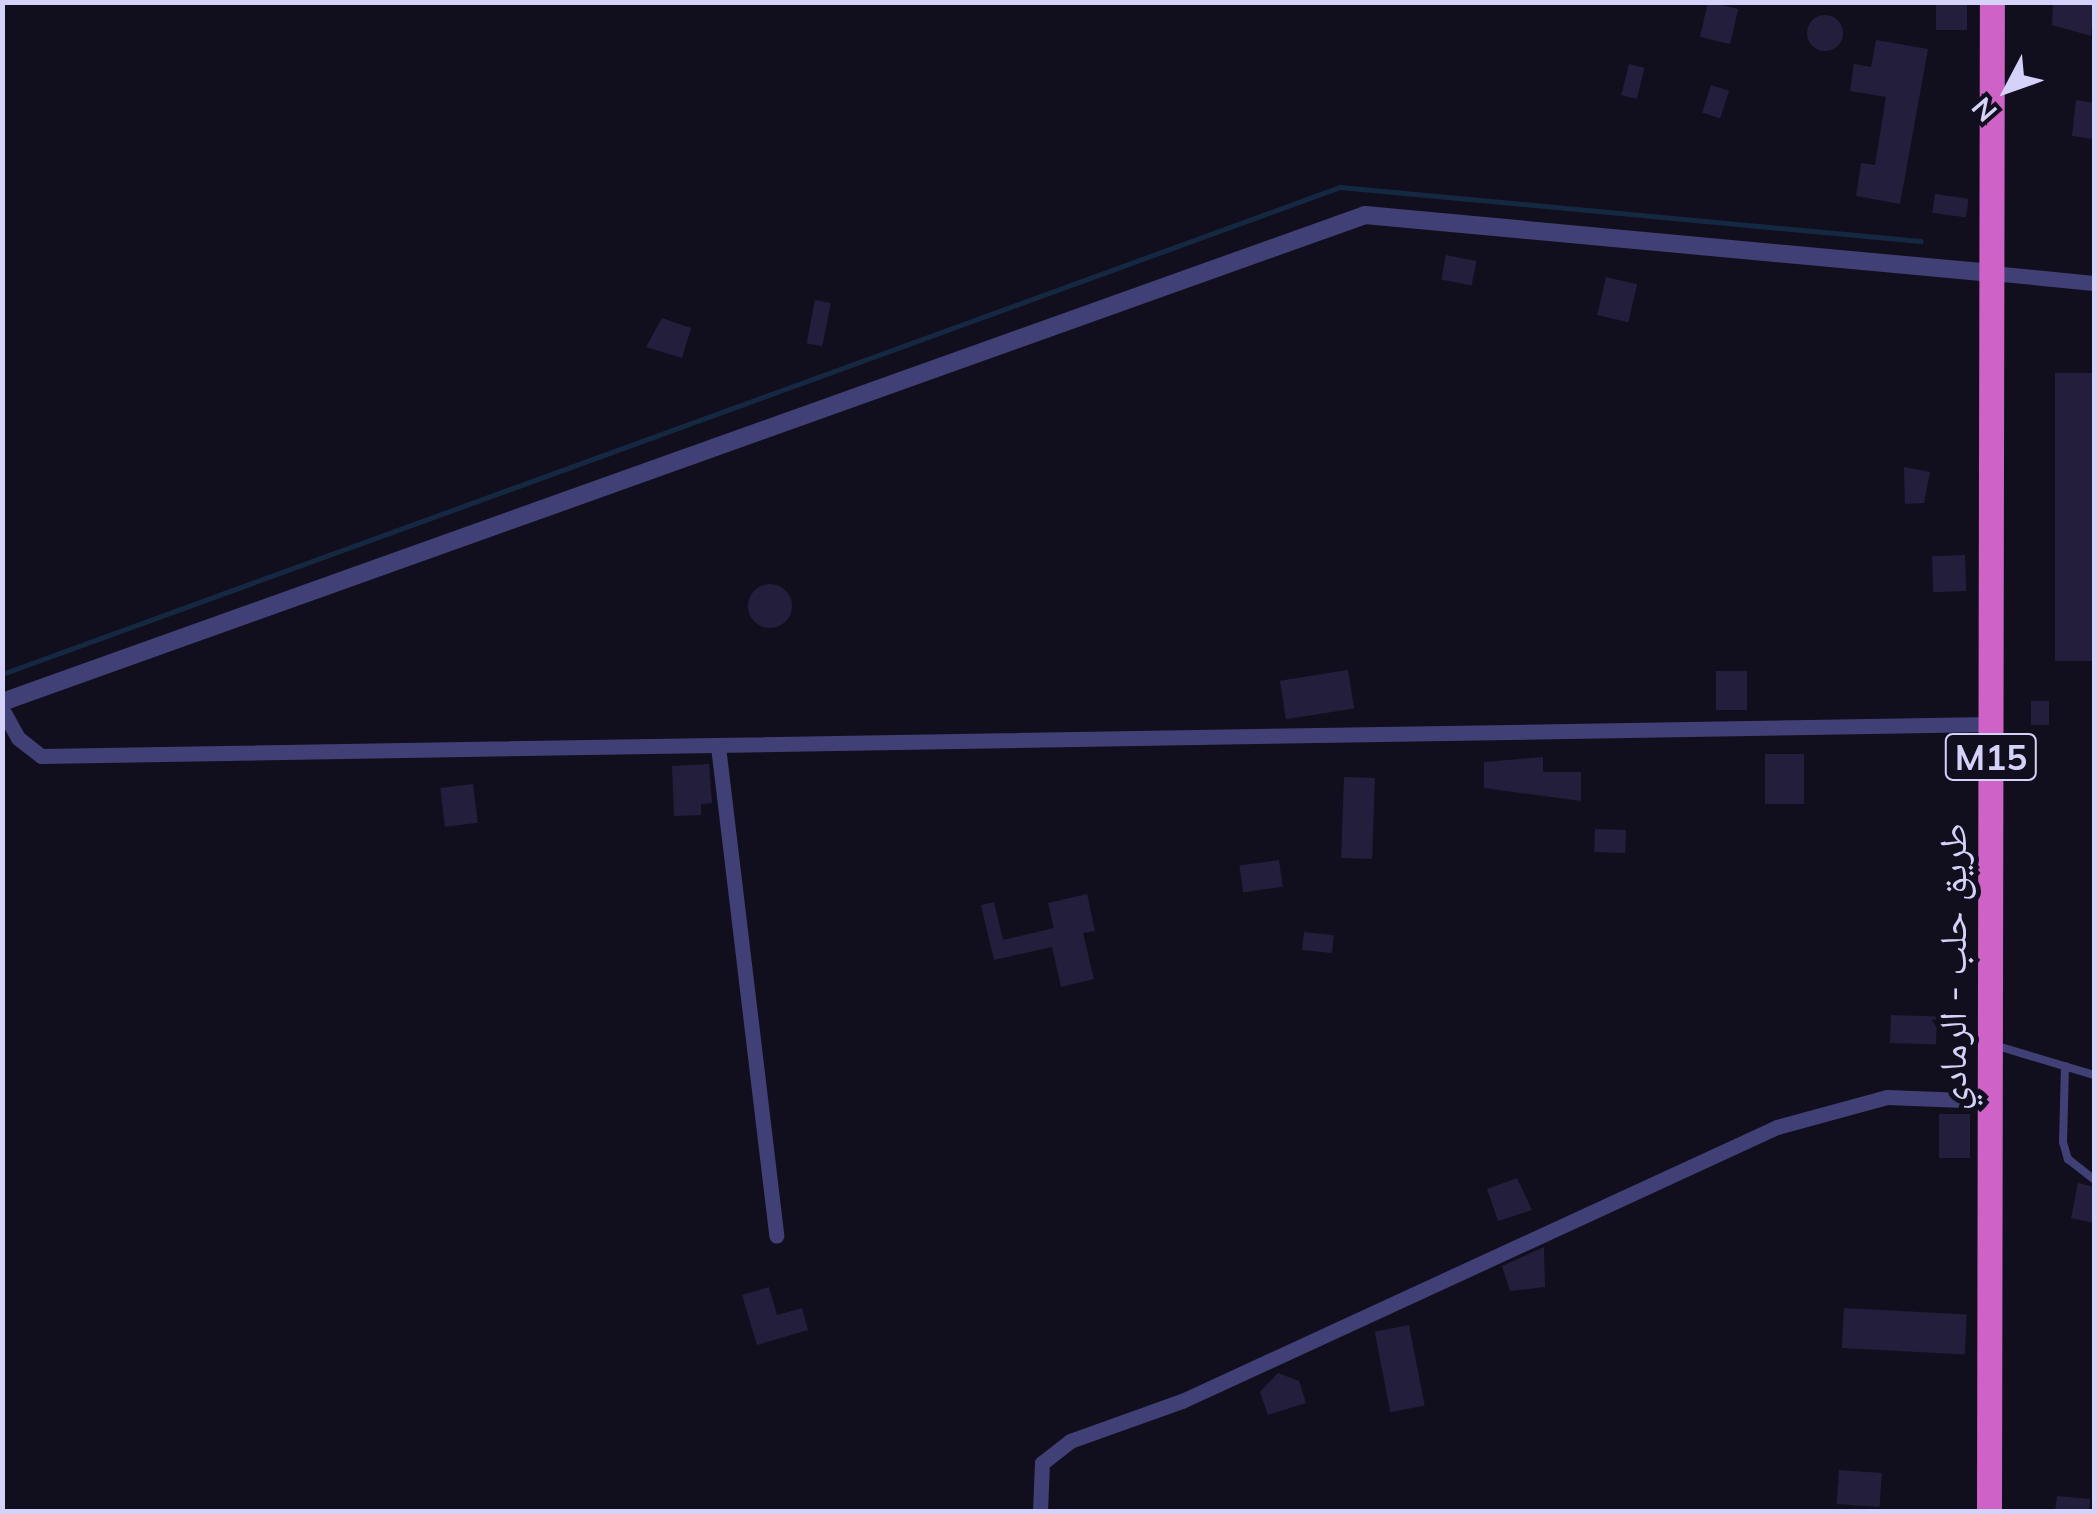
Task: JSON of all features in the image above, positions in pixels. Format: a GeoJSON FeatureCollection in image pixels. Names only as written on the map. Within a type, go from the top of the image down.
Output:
{"type":"FeatureCollection","features":[{"type":"Feature","properties":{"kind":"highway","name":"طريق حلب - الرمادي"},"geometry":{"type":"LineString","coordinates":[[1989,1512],[1992,2]]}},
{"type":"Feature","properties":{"kind":"street"},"geometry":{"type":"LineString","coordinates":[[1991,724],[40,756],[18,738],[2,705],[1365,215],[2094,284]]}},
{"type":"Feature","properties":{"kind":"street"},"geometry":{"type":"LineString","coordinates":[[718,746],[776,1236]]}},
{"type":"Feature","properties":{"kind":"street"},"geometry":{"type":"LineString","coordinates":[[1040,1512],[1042,1464],[1070,1441],[1182,1401],[1776,1127],[1887,1096],[1990,1102]]}},
{"type":"Feature","properties":{"kind":"lane"},"geometry":{"type":"LineString","coordinates":[[1990,1044],[2094,1075]]}},
{"type":"Feature","properties":{"kind":"lane"},"geometry":{"type":"LineString","coordinates":[[2065,1066],[2063,1142],[2068,1159],[2094,1178]]}},
{"type":"Feature","properties":{"kind":"building"},"geometry":{"type":"Polygon","coordinates":[[[1708,2],[1738,9],[1730,44],[1700,37],[1708,2]]]}},
{"type":"Feature","properties":{"kind":"building"},"geometry":{"type":"Polygon","coordinates":[[[1936,2],[1967,2],[1967,30],[1936,30],[1936,2]]]}},
{"type":"Feature","properties":{"kind":"building"},"geometry":{"type":"Polygon","coordinates":[[[2053,2],[2094,2],[2091,36],[2052,25],[2053,2]]]}},
{"type":"Feature","properties":{"kind":"building"},"geometry":{"type":"Polygon","coordinates":[[[1825,15],[1838,20],[1843,33],[1838,46],[1825,51],[1812,46],[1807,33],[1812,20],[1825,15]]]}},
{"type":"Feature","properties":{"kind":"building"},"geometry":{"type":"Polygon","coordinates":[[[1876,40],[1928,49],[1900,204],[1856,196],[1861,163],[1875,165],[1886,97],[1850,91],[1854,64],[1871,67],[1876,40]]]}},
{"type":"Feature","properties":{"kind":"building"},"geometry":{"type":"Polygon","coordinates":[[[1629,64],[1645,68],[1637,99],[1621,95],[1629,64]]]}},
{"type":"Feature","properties":{"kind":"building"},"geometry":{"type":"Polygon","coordinates":[[[1711,85],[1729,91],[1720,118],[1702,113],[1711,85]]]}},
{"type":"Feature","properties":{"kind":"building"},"geometry":{"type":"Polygon","coordinates":[[[2076,100],[2094,103],[2094,139],[2072,136],[2076,100]]]}},
{"type":"Feature","properties":{"kind":"building"},"geometry":{"type":"Polygon","coordinates":[[[1935,194],[1969,199],[1966,218],[1932,213],[1935,194]]]}},
{"type":"Feature","properties":{"kind":"building"},"geometry":{"type":"Polygon","coordinates":[[[1446,255],[1476,261],[1472,285],[1441,280],[1446,255]]]}},
{"type":"Feature","properties":{"kind":"building"},"geometry":{"type":"Polygon","coordinates":[[[1606,277],[1637,284],[1628,322],[1597,315],[1606,277]]]}},
{"type":"Feature","properties":{"kind":"building"},"geometry":{"type":"Polygon","coordinates":[[[815,300],[831,303],[822,346],[807,343],[815,300]]]}},
{"type":"Feature","properties":{"kind":"building"},"geometry":{"type":"Polygon","coordinates":[[[662,318],[691,328],[682,358],[646,347],[662,318]]]}},
{"type":"Feature","properties":{"kind":"building"},"geometry":{"type":"Polygon","coordinates":[[[2055,373],[2094,373],[2094,661],[2055,661],[2055,373]]]}},
{"type":"Feature","properties":{"kind":"building"},"geometry":{"type":"Polygon","coordinates":[[[1904,467],[1930,472],[1924,503],[1905,504],[1904,467]]]}},
{"type":"Feature","properties":{"kind":"building"},"geometry":{"type":"Polygon","coordinates":[[[1965,555],[1966,591],[1933,592],[1932,556],[1965,555]]]}},
{"type":"Feature","properties":{"kind":"building"},"geometry":{"type":"Polygon","coordinates":[[[770,584],[785,591],[792,606],[785,621],[770,628],[755,621],[748,606],[755,591],[770,584]]]}},
{"type":"Feature","properties":{"kind":"building"},"geometry":{"type":"Polygon","coordinates":[[[1348,670],[1354,709],[1286,719],[1280,681],[1348,670]]]}},
{"type":"Feature","properties":{"kind":"building"},"geometry":{"type":"Polygon","coordinates":[[[1716,671],[1747,671],[1747,710],[1716,710],[1716,671]]]}},
{"type":"Feature","properties":{"kind":"building"},"geometry":{"type":"Polygon","coordinates":[[[2031,701],[2049,701],[2049,725],[2031,725],[2031,701]]]}},
{"type":"Feature","properties":{"kind":"building"},"geometry":{"type":"Polygon","coordinates":[[[1765,754],[1804,754],[1804,804],[1765,804],[1765,754]]]}},
{"type":"Feature","properties":{"kind":"building"},"geometry":{"type":"Polygon","coordinates":[[[1543,757],[1543,772],[1581,772],[1581,801],[1484,788],[1484,762],[1543,757]]]}},
{"type":"Feature","properties":{"kind":"building"},"geometry":{"type":"Polygon","coordinates":[[[709,764],[712,803],[701,804],[701,815],[674,816],[672,766],[709,764]]]}},
{"type":"Feature","properties":{"kind":"building"},"geometry":{"type":"Polygon","coordinates":[[[1344,777],[1375,778],[1372,859],[1341,858],[1344,777]]]}},
{"type":"Feature","properties":{"kind":"building"},"geometry":{"type":"Polygon","coordinates":[[[473,784],[478,823],[445,827],[440,788],[473,784]]]}},
{"type":"Feature","properties":{"kind":"building"},"geometry":{"type":"Polygon","coordinates":[[[1595,829],[1626,830],[1625,853],[1594,852],[1595,829]]]}},
{"type":"Feature","properties":{"kind":"building"},"geometry":{"type":"Polygon","coordinates":[[[1279,860],[1283,887],[1243,892],[1239,866],[1279,860]]]}},
{"type":"Feature","properties":{"kind":"building"},"geometry":{"type":"Polygon","coordinates":[[[1087,894],[1095,931],[1083,933],[1094,979],[1061,987],[1052,947],[994,960],[981,905],[994,902],[1003,940],[1054,928],[1048,903],[1087,894]]]}},
{"type":"Feature","properties":{"kind":"building"},"geometry":{"type":"Polygon","coordinates":[[[1304,932],[1334,935],[1332,953],[1302,950],[1304,932]]]}},
{"type":"Feature","properties":{"kind":"building"},"geometry":{"type":"Polygon","coordinates":[[[1891,1015],[1937,1017],[1936,1045],[1890,1043],[1891,1015]]]}},
{"type":"Feature","properties":{"kind":"building"},"geometry":{"type":"Polygon","coordinates":[[[1939,1114],[1970,1114],[1970,1158],[1939,1158],[1939,1114]]]}},
{"type":"Feature","properties":{"kind":"building"},"geometry":{"type":"Polygon","coordinates":[[[1517,1178],[1532,1210],[1498,1221],[1487,1189],[1517,1178]]]}},
{"type":"Feature","properties":{"kind":"building"},"geometry":{"type":"Polygon","coordinates":[[[2078,1183],[2094,1187],[2094,1223],[2071,1218],[2078,1183]]]}},
{"type":"Feature","properties":{"kind":"building"},"geometry":{"type":"Polygon","coordinates":[[[1544,1247],[1545,1287],[1510,1291],[1502,1266],[1544,1247]]]}},
{"type":"Feature","properties":{"kind":"building"},"geometry":{"type":"Polygon","coordinates":[[[769,1287],[777,1315],[802,1308],[808,1330],[757,1345],[742,1295],[769,1287]]]}},
{"type":"Feature","properties":{"kind":"building"},"geometry":{"type":"Polygon","coordinates":[[[1844,1308],[1967,1314],[1965,1354],[1842,1348],[1844,1308]]]}},
{"type":"Feature","properties":{"kind":"building"},"geometry":{"type":"Polygon","coordinates":[[[1409,1325],[1425,1405],[1390,1412],[1375,1332],[1409,1325]]]}},
{"type":"Feature","properties":{"kind":"building"},"geometry":{"type":"Polygon","coordinates":[[[1278,1373],[1299,1381],[1306,1403],[1268,1415],[1260,1392],[1278,1373]]]}},
{"type":"Feature","properties":{"kind":"building"},"geometry":{"type":"Polygon","coordinates":[[[1839,1470],[1882,1473],[1880,1507],[1837,1504],[1839,1470]]]}},
{"type":"Feature","properties":{"kind":"building"},"geometry":{"type":"Polygon","coordinates":[[[2057,1496],[2090,1499],[2089,1512],[2055,1512],[2057,1496]]]}},
{"type":"Feature","properties":{"kind":"waterway"},"geometry":{"type":"LineString","coordinates":[[2,674],[1340,187],[1920,241]]}}]}
